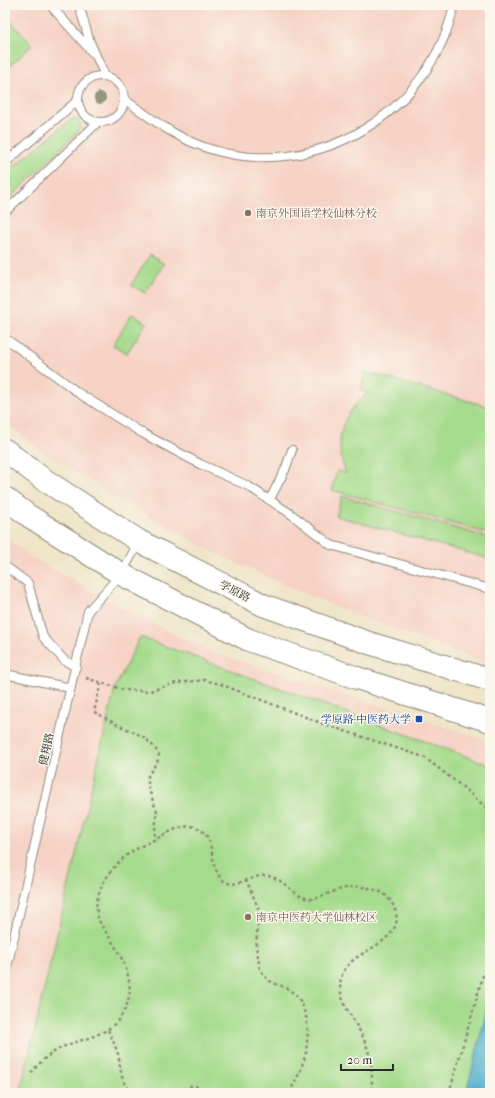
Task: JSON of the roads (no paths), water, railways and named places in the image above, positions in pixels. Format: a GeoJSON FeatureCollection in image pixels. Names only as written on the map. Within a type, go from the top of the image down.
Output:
{"type":"FeatureCollection","features":[{"type":"Feature","properties":{"kind":"street","name":"学原路"},"geometry":{"type":"LineString","coordinates":[[5,450],[43,479],[139,541],[263,605],[369,643],[490,680]]}},
{"type":"Feature","properties":{"kind":"street"},"geometry":{"type":"LineString","coordinates":[[5,498],[29,516],[121,574],[249,640],[357,678],[490,721]]}},
{"type":"Feature","properties":{"kind":"lane"},"geometry":{"type":"LineString","coordinates":[[50,5],[97,58]]}},
{"type":"Feature","properties":{"kind":"lane"},"geometry":{"type":"LineString","coordinates":[[80,5],[90,42],[105,76]]}},
{"type":"Feature","properties":{"kind":"lane"},"geometry":{"type":"LineString","coordinates":[[124,99],[170,132],[190,142],[211,149],[247,156],[276,157],[320,149],[342,142],[374,123],[398,105],[413,89],[427,71],[438,52],[454,5]]}},
{"type":"Feature","properties":{"kind":"lane"},"geometry":{"type":"LineString","coordinates":[[105,76],[113,79],[119,84],[123,91],[124,99],[120,114],[106,122],[90,120],[84,115],[78,100],[79,92],[89,80],[105,76]]}},
{"type":"Feature","properties":{"kind":"lane"},"geometry":{"type":"LineString","coordinates":[[5,162],[78,100]]}},
{"type":"Feature","properties":{"kind":"lane"},"geometry":{"type":"LineString","coordinates":[[5,212],[98,122]]}},
{"type":"Feature","properties":{"kind":"lane"},"geometry":{"type":"LineString","coordinates":[[5,338],[80,394],[142,433],[200,464],[248,486],[270,499],[312,528],[331,545],[490,589]]}},
{"type":"Feature","properties":{"kind":"lane"},"geometry":{"type":"LineString","coordinates":[[270,499],[285,470],[292,450]]}},
{"type":"Feature","properties":{"kind":"lane","name":"健翔路"},"geometry":{"type":"LineString","coordinates":[[5,976],[88,611],[121,574],[139,541]]}},
{"type":"Feature","properties":{"kind":"lane"},"geometry":{"type":"LineString","coordinates":[[5,566],[28,583],[43,637],[75,671]]}},
{"type":"Feature","properties":{"kind":"lane"},"geometry":{"type":"LineString","coordinates":[[5,674],[71,688]]}},
{"type":"Feature","properties":{"kind":"water"},"geometry":{"type":"Polygon","coordinates":[[[490,997],[490,1093],[466,1093],[490,997]]]}},
{"type":"Feature","properties":{"kind":"place","name":"南京外国语学校仙林分校"},"geometry":{"type":"Point","coordinates":[248,213]}},
{"type":"Feature","properties":{"kind":"place","name":"学原路·中医药大学"},"geometry":{"type":"Point","coordinates":[419,719]}},
{"type":"Feature","properties":{"kind":"place","name":"南京中医药大学仙林校区"},"geometry":{"type":"Point","coordinates":[248,917]}}]}
